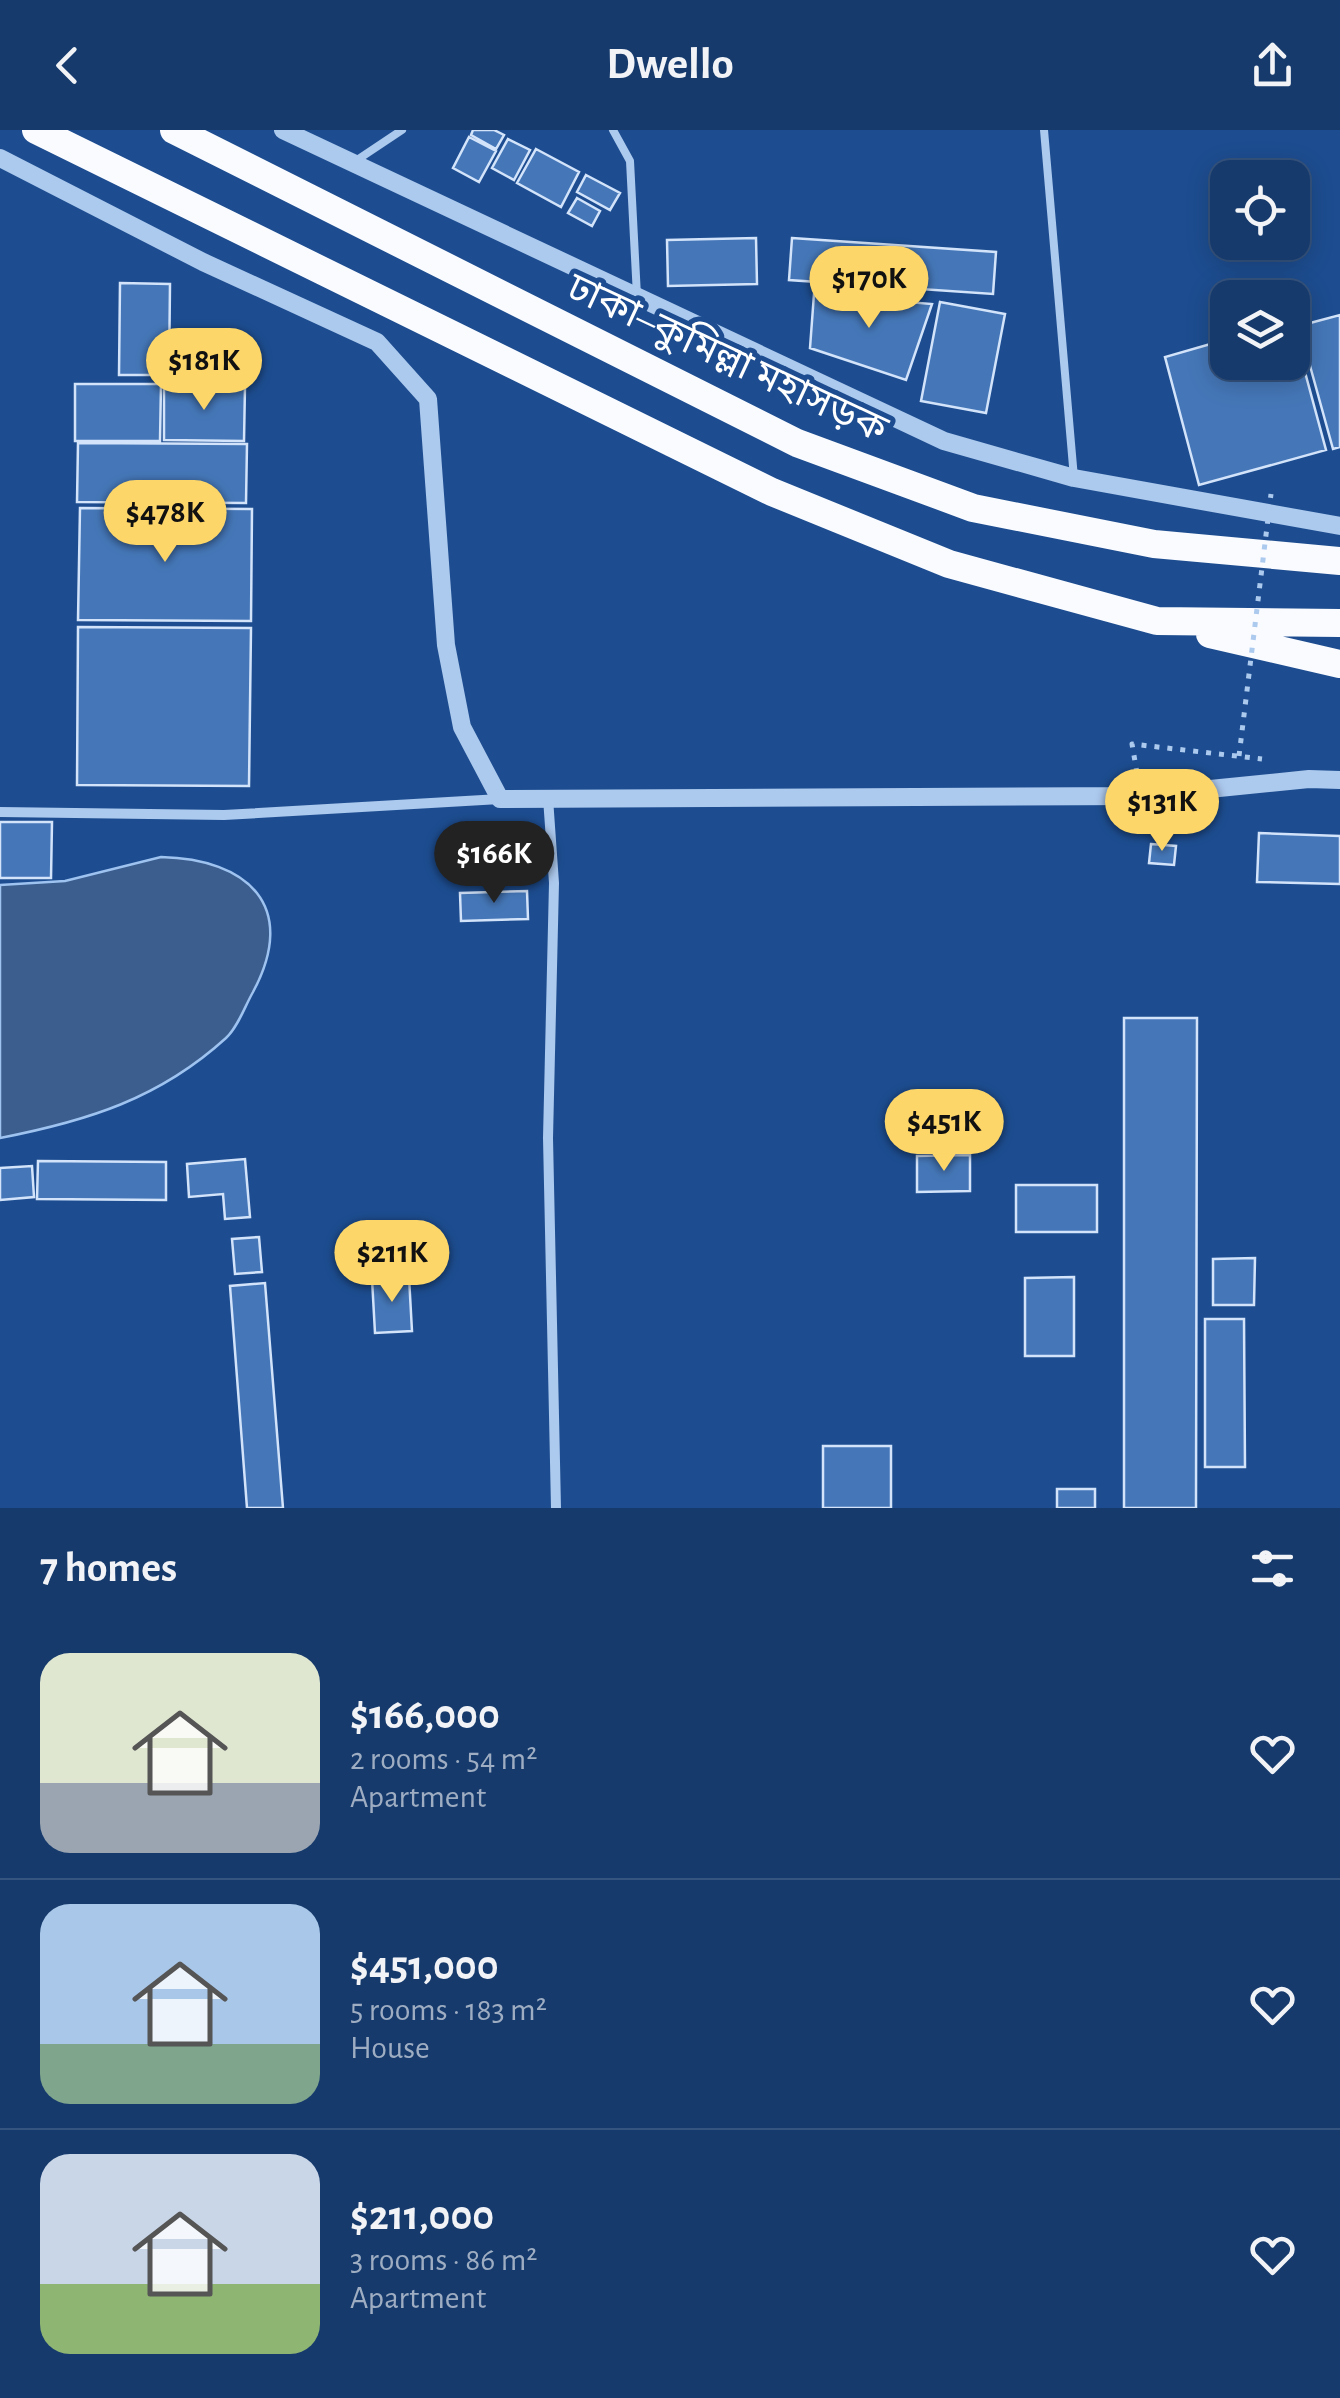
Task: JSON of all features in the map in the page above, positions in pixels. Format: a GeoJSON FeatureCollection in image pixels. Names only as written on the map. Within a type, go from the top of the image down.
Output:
{"type":"FeatureCollection","features":[{"type":"Feature","properties":{"kind":"highway"},"geometry":{"type":"LineString","coordinates":[[36,130],[772,492],[949,564],[1157,621],[1340,664]]}},
{"type":"Feature","properties":{"kind":"highway","name":"ঢাকা–কুমিল্লা মহাসড়ক"},"geometry":{"type":"LineString","coordinates":[[174,130],[797,443],[973,508],[1154,544],[1340,561]]}},
{"type":"Feature","properties":{"kind":"highway"},"geometry":{"type":"LineString","coordinates":[[1157,621],[1340,623]]}},
{"type":"Feature","properties":{"kind":"street"},"geometry":{"type":"LineString","coordinates":[[283,130],[944,441],[1074,478],[1340,526]]}},
{"type":"Feature","properties":{"kind":"street"},"geometry":{"type":"LineString","coordinates":[[0,158],[202,262],[377,342],[405,368],[428,399],[446,645],[462,727],[500,799]]}},
{"type":"Feature","properties":{"kind":"street"},"geometry":{"type":"LineString","coordinates":[[0,812],[224,816],[548,797],[1140,796],[1308,779],[1340,780]]}},
{"type":"Feature","properties":{"kind":"street"},"geometry":{"type":"LineString","coordinates":[[548,797],[554,883],[548,1138],[556,1508]]}},
{"type":"Feature","properties":{"kind":"lane"},"geometry":{"type":"LineString","coordinates":[[351,164],[402,130]]}},
{"type":"Feature","properties":{"kind":"lane"},"geometry":{"type":"LineString","coordinates":[[613,130],[630,161],[638,299]]}},
{"type":"Feature","properties":{"kind":"lane"},"geometry":{"type":"LineString","coordinates":[[1044,130],[1074,478]]}},
{"type":"Feature","properties":{"kind":"path"},"geometry":{"type":"LineString","coordinates":[[1140,796],[1132,744],[1240,756],[1271,494]]}},
{"type":"Feature","properties":{"kind":"water"},"geometry":{"type":"Polygon","coordinates":[[[161,857],[219,867],[257,893],[267,912],[270,935],[266,962],[238,1022],[201,1059],[148,1092],[92,1115],[0,1138],[0,885],[65,881],[161,857]]]}},
{"type":"Feature","properties":{"kind":"building"},"geometry":{"type":"Polygon","coordinates":[[[473,130],[494,130],[504,135],[496,149],[471,135],[473,130]]]}},
{"type":"Feature","properties":{"kind":"building"},"geometry":{"type":"Polygon","coordinates":[[[469,137],[496,151],[479,182],[453,168],[469,137]]]}},
{"type":"Feature","properties":{"kind":"building"},"geometry":{"type":"Polygon","coordinates":[[[508,139],[530,150],[514,180],[492,168],[508,139]]]}},
{"type":"Feature","properties":{"kind":"building"},"geometry":{"type":"Polygon","coordinates":[[[536,149],[579,172],[561,207],[517,183],[536,149]]]}},
{"type":"Feature","properties":{"kind":"building"},"geometry":{"type":"Polygon","coordinates":[[[586,175],[620,193],[610,210],[577,192],[586,175]]]}},
{"type":"Feature","properties":{"kind":"building"},"geometry":{"type":"Polygon","coordinates":[[[577,198],[600,211],[592,226],[568,213],[577,198]]]}},
{"type":"Feature","properties":{"kind":"building"},"geometry":{"type":"Polygon","coordinates":[[[756,238],[757,284],[668,286],[667,240],[756,238]]]}},
{"type":"Feature","properties":{"kind":"building"},"geometry":{"type":"Polygon","coordinates":[[[792,238],[996,252],[993,294],[789,280],[792,238]]]}},
{"type":"Feature","properties":{"kind":"building"},"geometry":{"type":"Polygon","coordinates":[[[120,283],[170,284],[169,375],[119,375],[120,283]]]}},
{"type":"Feature","properties":{"kind":"building"},"geometry":{"type":"Polygon","coordinates":[[[814,294],[932,304],[906,380],[810,348],[814,294]]]}},
{"type":"Feature","properties":{"kind":"building"},"geometry":{"type":"Polygon","coordinates":[[[940,302],[1005,314],[986,413],[921,401],[940,302]]]}},
{"type":"Feature","properties":{"kind":"building"},"geometry":{"type":"Polygon","coordinates":[[[1340,315],[1340,447],[1333,449],[1310,366],[1310,323],[1340,315]]]}},
{"type":"Feature","properties":{"kind":"building"},"geometry":{"type":"Polygon","coordinates":[[[1210,344],[1210,380],[1307,380],[1326,450],[1199,485],[1165,357],[1210,344]]]}},
{"type":"Feature","properties":{"kind":"building"},"geometry":{"type":"Polygon","coordinates":[[[75,384],[161,384],[160,441],[75,441],[75,384]]]}},
{"type":"Feature","properties":{"kind":"building"},"geometry":{"type":"Polygon","coordinates":[[[164,386],[245,386],[244,441],[164,440],[164,386]]]}},
{"type":"Feature","properties":{"kind":"building"},"geometry":{"type":"Polygon","coordinates":[[[78,443],[247,444],[246,503],[77,502],[78,443]]]}},
{"type":"Feature","properties":{"kind":"building"},"geometry":{"type":"Polygon","coordinates":[[[80,508],[252,509],[251,621],[78,620],[80,508]]]}},
{"type":"Feature","properties":{"kind":"building"},"geometry":{"type":"Polygon","coordinates":[[[78,627],[251,628],[249,786],[77,785],[78,627]]]}},
{"type":"Feature","properties":{"kind":"building"},"geometry":{"type":"Polygon","coordinates":[[[0,822],[52,822],[51,878],[0,878],[0,822]]]}},
{"type":"Feature","properties":{"kind":"building"},"geometry":{"type":"Polygon","coordinates":[[[1259,833],[1340,836],[1340,884],[1257,882],[1259,833]]]}},
{"type":"Feature","properties":{"kind":"building"},"geometry":{"type":"Polygon","coordinates":[[[1151,844],[1176,846],[1174,865],[1149,863],[1151,844]]]}},
{"type":"Feature","properties":{"kind":"building"},"geometry":{"type":"Polygon","coordinates":[[[527,891],[528,919],[461,921],[460,893],[527,891]]]}},
{"type":"Feature","properties":{"kind":"building"},"geometry":{"type":"Polygon","coordinates":[[[1124,1018],[1197,1018],[1196,1508],[1124,1508],[1124,1018]]]}},
{"type":"Feature","properties":{"kind":"building"},"geometry":{"type":"Polygon","coordinates":[[[970,1155],[970,1191],[917,1192],[917,1156],[970,1155]]]}},
{"type":"Feature","properties":{"kind":"building"},"geometry":{"type":"Polygon","coordinates":[[[245,1159],[250,1217],[225,1219],[223,1194],[189,1197],[187,1164],[245,1159]]]}},
{"type":"Feature","properties":{"kind":"building"},"geometry":{"type":"Polygon","coordinates":[[[38,1161],[166,1162],[166,1200],[37,1199],[38,1161]]]}},
{"type":"Feature","properties":{"kind":"building"},"geometry":{"type":"Polygon","coordinates":[[[32,1166],[34,1197],[0,1200],[0,1168],[32,1166]]]}},
{"type":"Feature","properties":{"kind":"building"},"geometry":{"type":"Polygon","coordinates":[[[1016,1185],[1097,1185],[1097,1232],[1016,1232],[1016,1185]]]}},
{"type":"Feature","properties":{"kind":"building"},"geometry":{"type":"Polygon","coordinates":[[[259,1237],[262,1272],[235,1274],[232,1239],[259,1237]]]}},
{"type":"Feature","properties":{"kind":"building"},"geometry":{"type":"Polygon","coordinates":[[[1255,1258],[1254,1305],[1213,1305],[1213,1259],[1255,1258]]]}},
{"type":"Feature","properties":{"kind":"building"},"geometry":{"type":"Polygon","coordinates":[[[409,1277],[412,1331],[375,1333],[372,1279],[409,1277]]]}},
{"type":"Feature","properties":{"kind":"building"},"geometry":{"type":"Polygon","coordinates":[[[1074,1277],[1074,1356],[1025,1356],[1025,1278],[1074,1277]]]}},
{"type":"Feature","properties":{"kind":"building"},"geometry":{"type":"Polygon","coordinates":[[[265,1283],[283,1508],[247,1508],[230,1286],[265,1283]]]}},
{"type":"Feature","properties":{"kind":"building"},"geometry":{"type":"Polygon","coordinates":[[[1205,1319],[1244,1319],[1245,1467],[1205,1467],[1205,1319]]]}},
{"type":"Feature","properties":{"kind":"building"},"geometry":{"type":"Polygon","coordinates":[[[823,1446],[891,1446],[891,1508],[823,1508],[823,1446]]]}},
{"type":"Feature","properties":{"kind":"building"},"geometry":{"type":"Polygon","coordinates":[[[1057,1489],[1095,1489],[1095,1508],[1057,1508],[1057,1489]]]}}]}
